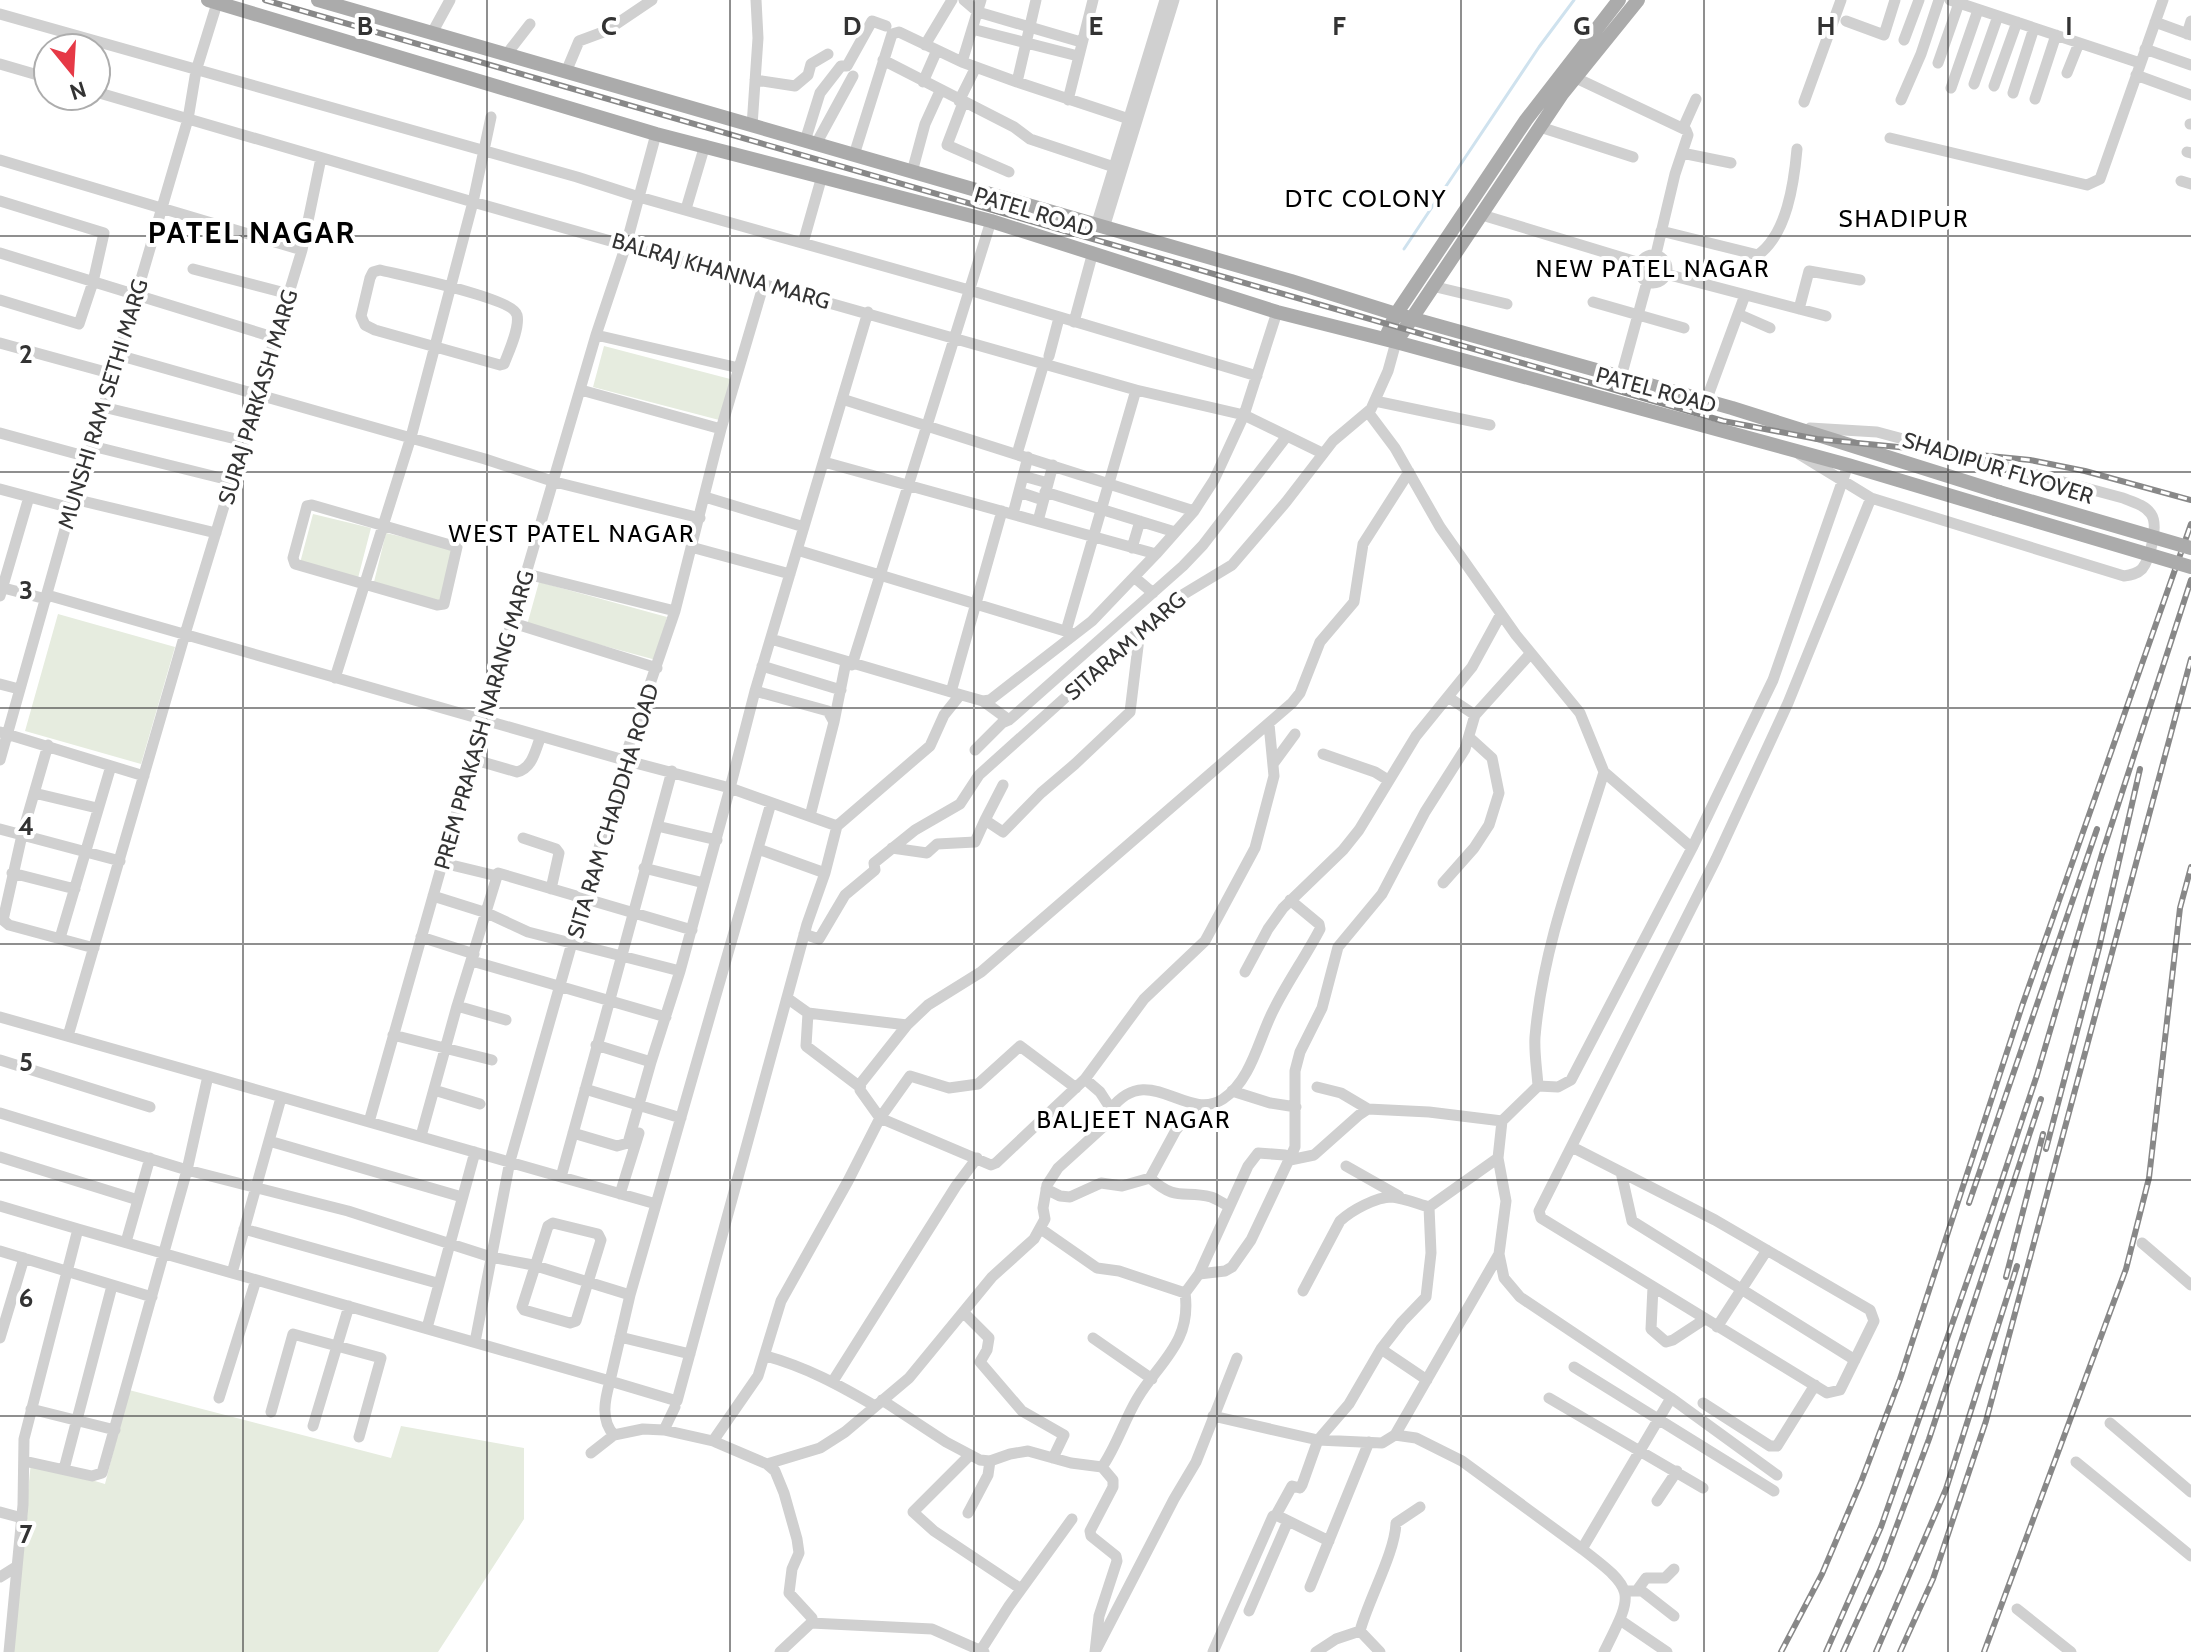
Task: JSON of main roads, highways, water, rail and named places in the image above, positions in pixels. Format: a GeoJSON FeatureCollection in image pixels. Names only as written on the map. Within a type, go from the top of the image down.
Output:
{"type":"FeatureCollection","features":[{"type":"Feature","properties":{"kind":"main road","name":"PATEL ROAD"},"geometry":{"type":"LineString","coordinates":[[318,0],[1793,428]]}},
{"type":"Feature","properties":{"kind":"main road"},"geometry":{"type":"LineString","coordinates":[[1390,340],[1526,120],[1619,0]]}},
{"type":"Feature","properties":{"kind":"main road"},"geometry":{"type":"LineString","coordinates":[[1403,316],[1432,286],[1540,127],[1638,0]]}},
{"type":"Feature","properties":{"kind":"main road","name":"PATEL ROAD"},"geometry":{"type":"LineString","coordinates":[[214,1],[656,134],[991,221],[1277,312],[1848,465]]}},
{"type":"Feature","properties":{"kind":"main road","name":"SHADIPUR FLYOVER"},"geometry":{"type":"LineString","coordinates":[[1793,428],[2191,548]]}},
{"type":"Feature","properties":{"kind":"main road","name":"SHADIPUR FLYOVER"},"geometry":{"type":"LineString","coordinates":[[1848,465],[2191,567]]}},
{"type":"Feature","properties":{"kind":"waterway"},"geometry":{"type":"LineString","coordinates":[[1404,249],[1539,47],[1574,0]]}},
{"type":"Feature","properties":{"kind":"railway"},"geometry":{"type":"LineString","coordinates":[[265,0],[1723,421],[1817,439],[2030,460],[2085,471],[2191,500]]}},
{"type":"Feature","properties":{"kind":"railway"},"geometry":{"type":"LineString","coordinates":[[1781,1652],[1822,1574],[1900,1379],[2022,1006],[2191,524]]}},
{"type":"Feature","properties":{"kind":"railway"},"geometry":{"type":"LineString","coordinates":[[1826,1652],[1881,1527],[1991,1213],[2191,580]]}},
{"type":"Feature","properties":{"kind":"railway"},"geometry":{"type":"LineString","coordinates":[[1900,1652],[1933,1579],[1986,1421],[2191,659]]}},
{"type":"Feature","properties":{"kind":"railway"},"geometry":{"type":"LineString","coordinates":[[2046,1149],[2099,948],[2140,769]]}},
{"type":"Feature","properties":{"kind":"railway"},"geometry":{"type":"LineString","coordinates":[[1969,1203],[2097,829]]}},
{"type":"Feature","properties":{"kind":"railway"},"geometry":{"type":"LineString","coordinates":[[1984,1652],[2126,1269],[2149,1178],[2180,908],[2191,867]]}},
{"type":"Feature","properties":{"kind":"railway"},"geometry":{"type":"LineString","coordinates":[[1843,1652],[1881,1568],[1929,1439],[2041,1099]]}},
{"type":"Feature","properties":{"kind":"railway"},"geometry":{"type":"LineString","coordinates":[[2006,1277],[2043,1134]]}},
{"type":"Feature","properties":{"kind":"railway"},"geometry":{"type":"LineString","coordinates":[[1876,1652],[1946,1489],[2017,1266]]}},
{"type":"Feature","properties":{"kind":"district","name":"DTC COLONY"},"geometry":{"type":"Point","coordinates":[1366,198]}},
{"type":"Feature","properties":{"kind":"district","name":"SHADIPUR"},"geometry":{"type":"Point","coordinates":[1904,218]}},
{"type":"Feature","properties":{"kind":"district","name":"PATEL NAGAR"},"geometry":{"type":"Point","coordinates":[252,232]}},
{"type":"Feature","properties":{"kind":"district","name":"NEW PATEL NAGAR"},"geometry":{"type":"Point","coordinates":[1653,268]}},
{"type":"Feature","properties":{"kind":"district","name":"WEST PATEL NAGAR"},"geometry":{"type":"Point","coordinates":[572,533]}},
{"type":"Feature","properties":{"kind":"district","name":"BALJEET NAGAR"},"geometry":{"type":"Point","coordinates":[1134,1119]}}]}
